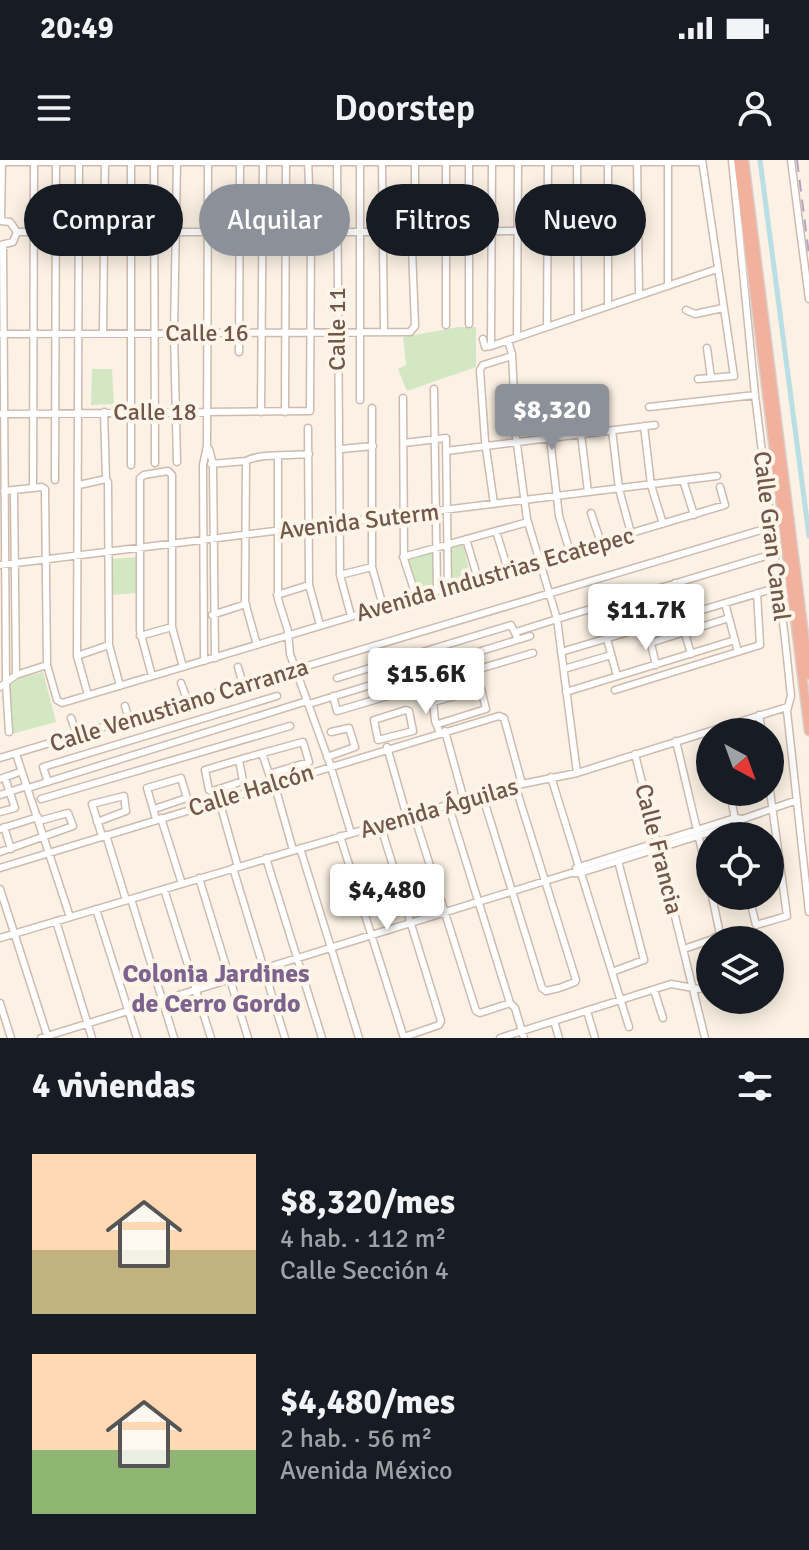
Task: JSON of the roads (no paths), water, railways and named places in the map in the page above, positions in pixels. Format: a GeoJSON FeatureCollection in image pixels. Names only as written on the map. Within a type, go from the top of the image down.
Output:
{"type":"FeatureCollection","features":[{"type":"Feature","properties":{"kind":"highway"},"geometry":{"type":"LineString","coordinates":[[735,160],[809,731]]}},
{"type":"Feature","properties":{"kind":"highway"},"geometry":{"type":"LineString","coordinates":[[744,160],[809,675]]}},
{"type":"Feature","properties":{"kind":"street","name":"Calle Gran Canal"},"geometry":{"type":"LineString","coordinates":[[735,160],[755,395],[791,696],[787,707],[809,912]]}},
{"type":"Feature","properties":{"kind":"street"},"geometry":{"type":"LineString","coordinates":[[791,160],[809,299]]}},
{"type":"Feature","properties":{"kind":"street"},"geometry":{"type":"LineString","coordinates":[[9,732],[3,685],[1,246],[13,242],[17,232],[13,224],[1,220],[1,161],[702,161],[734,376],[698,379]]}},
{"type":"Feature","properties":{"kind":"street"},"geometry":{"type":"LineString","coordinates":[[34,161],[34,184]]}},
{"type":"Feature","properties":{"kind":"street"},"geometry":{"type":"LineString","coordinates":[[56,161],[56,184]]}},
{"type":"Feature","properties":{"kind":"street"},"geometry":{"type":"LineString","coordinates":[[79,161],[79,184]]}},
{"type":"Feature","properties":{"kind":"street"},"geometry":{"type":"LineString","coordinates":[[105,161],[105,184]]}},
{"type":"Feature","properties":{"kind":"street"},"geometry":{"type":"LineString","coordinates":[[131,161],[131,184]]}},
{"type":"Feature","properties":{"kind":"street"},"geometry":{"type":"LineString","coordinates":[[154,161],[154,184]]}},
{"type":"Feature","properties":{"kind":"street"},"geometry":{"type":"LineString","coordinates":[[177,161],[177,184]]}},
{"type":"Feature","properties":{"kind":"street"},"geometry":{"type":"LineString","coordinates":[[240,161],[240,184]]}},
{"type":"Feature","properties":{"kind":"street"},"geometry":{"type":"LineString","coordinates":[[263,161],[263,184]]}},
{"type":"Feature","properties":{"kind":"street"},"geometry":{"type":"LineString","coordinates":[[285,184],[286,161]]}},
{"type":"Feature","properties":{"kind":"street"},"geometry":{"type":"LineString","coordinates":[[308,161],[309,184]]}},
{"type":"Feature","properties":{"kind":"street","name":"Calle 11"},"geometry":{"type":"LineString","coordinates":[[337,161],[337,184]]}},
{"type":"Feature","properties":{"kind":"street"},"geometry":{"type":"LineString","coordinates":[[360,161],[360,400]]}},
{"type":"Feature","properties":{"kind":"street"},"geometry":{"type":"LineString","coordinates":[[382,161],[382,184]]}},
{"type":"Feature","properties":{"kind":"street"},"geometry":{"type":"LineString","coordinates":[[415,161],[415,184]]}},
{"type":"Feature","properties":{"kind":"street"},"geometry":{"type":"LineString","coordinates":[[446,161],[446,184]]}},
{"type":"Feature","properties":{"kind":"street"},"geometry":{"type":"LineString","coordinates":[[469,161],[470,184]]}},
{"type":"Feature","properties":{"kind":"street"},"geometry":{"type":"LineString","coordinates":[[492,161],[492,184]]}},
{"type":"Feature","properties":{"kind":"street"},"geometry":{"type":"LineString","coordinates":[[518,161],[518,184]]}},
{"type":"Feature","properties":{"kind":"street"},"geometry":{"type":"LineString","coordinates":[[547,327],[548,161]]}},
{"type":"Feature","properties":{"kind":"street"},"geometry":{"type":"LineString","coordinates":[[577,161],[578,316]]}},
{"type":"Feature","properties":{"kind":"street"},"geometry":{"type":"LineString","coordinates":[[608,161],[608,306]]}},
{"type":"Feature","properties":{"kind":"street"},"geometry":{"type":"LineString","coordinates":[[637,161],[639,295]]}},
{"type":"Feature","properties":{"kind":"street"},"geometry":{"type":"LineString","coordinates":[[668,161],[668,286]]}},
{"type":"Feature","properties":{"kind":"street"},"geometry":{"type":"LineString","coordinates":[[208,162],[208,184]]}},
{"type":"Feature","properties":{"kind":"street"},"geometry":{"type":"LineString","coordinates":[[17,232],[24,232]]}},
{"type":"Feature","properties":{"kind":"street"},"geometry":{"type":"LineString","coordinates":[[350,233],[366,233]]}},
{"type":"Feature","properties":{"kind":"street"},"geometry":{"type":"LineString","coordinates":[[33,488],[34,256]]}},
{"type":"Feature","properties":{"kind":"street"},"geometry":{"type":"LineString","coordinates":[[55,256],[55,480]]}},
{"type":"Feature","properties":{"kind":"street"},"geometry":{"type":"LineString","coordinates":[[78,256],[77,656],[88,695]]}},
{"type":"Feature","properties":{"kind":"street"},"geometry":{"type":"LineString","coordinates":[[103,333],[105,256]]}},
{"type":"Feature","properties":{"kind":"street"},"geometry":{"type":"LineString","coordinates":[[131,465],[132,256]]}},
{"type":"Feature","properties":{"kind":"street"},"geometry":{"type":"LineString","coordinates":[[153,256],[155,463]]}},
{"type":"Feature","properties":{"kind":"street"},"geometry":{"type":"LineString","coordinates":[[176,256],[177,462]]}},
{"type":"Feature","properties":{"kind":"street"},"geometry":{"type":"LineString","coordinates":[[204,661],[203,465],[207,446],[207,256]]}},
{"type":"Feature","properties":{"kind":"street"},"geometry":{"type":"LineString","coordinates":[[239,256],[239,352]]}},
{"type":"Feature","properties":{"kind":"street"},"geometry":{"type":"LineString","coordinates":[[261,412],[264,256]]}},
{"type":"Feature","properties":{"kind":"street"},"geometry":{"type":"LineString","coordinates":[[284,256],[285,412]]}},
{"type":"Feature","properties":{"kind":"street"},"geometry":{"type":"LineString","coordinates":[[310,333],[311,256]]}},
{"type":"Feature","properties":{"kind":"street","name":"Calle 11"},"geometry":{"type":"LineString","coordinates":[[337,256],[340,575],[351,616]]}},
{"type":"Feature","properties":{"kind":"street"},"geometry":{"type":"LineString","coordinates":[[382,256],[384,332]]}},
{"type":"Feature","properties":{"kind":"street","name":"Calle 16"},"geometry":{"type":"LineString","coordinates":[[1,334],[404,333],[413,330],[415,256]]}},
{"type":"Feature","properties":{"kind":"street"},"geometry":{"type":"LineString","coordinates":[[446,256],[446,325]]}},
{"type":"Feature","properties":{"kind":"street"},"geometry":{"type":"LineString","coordinates":[[469,324],[470,256]]}},
{"type":"Feature","properties":{"kind":"street"},"geometry":{"type":"LineString","coordinates":[[491,346],[492,256]]}},
{"type":"Feature","properties":{"kind":"street"},"geometry":{"type":"LineString","coordinates":[[517,256],[517,337]]}},
{"type":"Feature","properties":{"kind":"street"},"geometry":{"type":"LineString","coordinates":[[483,339],[485,347],[508,341],[717,269]]}},
{"type":"Feature","properties":{"kind":"street"},"geometry":{"type":"LineString","coordinates":[[686,310],[695,314],[723,308]]}},
{"type":"Feature","properties":{"kind":"street","name":"Calle 18"},"geometry":{"type":"LineString","coordinates":[[2,414],[310,411],[310,333]]}},
{"type":"Feature","properties":{"kind":"street"},"geometry":{"type":"LineString","coordinates":[[508,341],[528,522],[557,619],[577,773]]}},
{"type":"Feature","properties":{"kind":"street"},"geometry":{"type":"LineString","coordinates":[[707,348],[711,378]]}},
{"type":"Feature","properties":{"kind":"street"},"geometry":{"type":"LineString","coordinates":[[494,504],[481,367],[512,356]]}},
{"type":"Feature","properties":{"kind":"street"},"geometry":{"type":"LineString","coordinates":[[434,389],[437,590]]}},
{"type":"Feature","properties":{"kind":"street"},"geometry":{"type":"LineString","coordinates":[[649,407],[755,395]]}},
{"type":"Feature","properties":{"kind":"street"},"geometry":{"type":"LineString","coordinates":[[403,398],[403,557],[416,596]]}},
{"type":"Feature","properties":{"kind":"street"},"geometry":{"type":"LineString","coordinates":[[372,408],[372,567],[383,606]]}},
{"type":"Feature","properties":{"kind":"street"},"geometry":{"type":"LineString","coordinates":[[104,412],[108,482],[109,645],[120,686]]}},
{"type":"Feature","properties":{"kind":"street"},"geometry":{"type":"LineString","coordinates":[[446,451],[655,425]]}},
{"type":"Feature","properties":{"kind":"street"},"geometry":{"type":"LineString","coordinates":[[644,426],[651,485],[663,524]]}},
{"type":"Feature","properties":{"kind":"street"},"geometry":{"type":"LineString","coordinates":[[308,428],[309,585],[320,625]]}},
{"type":"Feature","properties":{"kind":"street"},"geometry":{"type":"LineString","coordinates":[[612,430],[619,489],[631,533]]}},
{"type":"Feature","properties":{"kind":"street"},"geometry":{"type":"LineString","coordinates":[[581,434],[588,492]]}},
{"type":"Feature","properties":{"kind":"street"},"geometry":{"type":"LineString","coordinates":[[404,443],[445,438],[448,587]]}},
{"type":"Feature","properties":{"kind":"street"},"geometry":{"type":"LineString","coordinates":[[550,438],[559,516],[570,552]]}},
{"type":"Feature","properties":{"kind":"street"},"geometry":{"type":"LineString","coordinates":[[207,446],[213,464],[215,658]]}},
{"type":"Feature","properties":{"kind":"street"},"geometry":{"type":"LineString","coordinates":[[341,449],[373,446]]}},
{"type":"Feature","properties":{"kind":"street"},"geometry":{"type":"LineString","coordinates":[[203,465],[309,454]]}},
{"type":"Feature","properties":{"kind":"street"},"geometry":{"type":"LineString","coordinates":[[278,457],[277,595],[289,635],[290,654],[351,833]]}},
{"type":"Feature","properties":{"kind":"street"},"geometry":{"type":"LineString","coordinates":[[246,461],[246,604],[257,645]]}},
{"type":"Feature","properties":{"kind":"street"},"geometry":{"type":"LineString","coordinates":[[152,676],[140,636],[140,478],[168,471],[172,475],[172,627],[183,667]]}},
{"type":"Feature","properties":{"kind":"street","name":"Avenida Suterm"},"geometry":{"type":"LineString","coordinates":[[2,565],[717,476]]}},
{"type":"Feature","properties":{"kind":"street"},"geometry":{"type":"LineString","coordinates":[[79,485],[106,479]]}},
{"type":"Feature","properties":{"kind":"street"},"geometry":{"type":"LineString","coordinates":[[683,480],[694,515]]}},
{"type":"Feature","properties":{"kind":"street","name":"Avenida Industrias Ecatepec"},"geometry":{"type":"LineString","coordinates":[[47,665],[59,703],[725,505],[720,487]]}},
{"type":"Feature","properties":{"kind":"street"},"geometry":{"type":"LineString","coordinates":[[3,685],[16,675],[47,665],[44,488],[4,491]]}},
{"type":"Feature","properties":{"kind":"street"},"geometry":{"type":"LineString","coordinates":[[14,490],[16,675]]}},
{"type":"Feature","properties":{"kind":"street"},"geometry":{"type":"LineString","coordinates":[[591,513],[601,543]]}},
{"type":"Feature","properties":{"kind":"street"},"geometry":{"type":"LineString","coordinates":[[403,557],[528,522]]}},
{"type":"Feature","properties":{"kind":"street","name":"Calle Venustiano Carranza"},"geometry":{"type":"LineString","coordinates":[[0,758],[771,527]]}},
{"type":"Feature","properties":{"kind":"street"},"geometry":{"type":"LineString","coordinates":[[496,531],[508,570]]}},
{"type":"Feature","properties":{"kind":"street"},"geometry":{"type":"LineString","coordinates":[[466,539],[478,579]]}},
{"type":"Feature","properties":{"kind":"street"},"geometry":{"type":"LineString","coordinates":[[0,795],[333,696],[517,636],[557,619],[776,553]]}},
{"type":"Feature","properties":{"kind":"street"},"geometry":{"type":"LineString","coordinates":[[340,575],[372,567]]}},
{"type":"Feature","properties":{"kind":"street"},"geometry":{"type":"LineString","coordinates":[[675,583],[691,654]]}},
{"type":"Feature","properties":{"kind":"street"},"geometry":{"type":"LineString","coordinates":[[277,595],[309,585]]}},
{"type":"Feature","properties":{"kind":"street"},"geometry":{"type":"LineString","coordinates":[[561,652],[779,587]]}},
{"type":"Feature","properties":{"kind":"street"},"geometry":{"type":"LineString","coordinates":[[615,690],[760,645],[757,593]]}},
{"type":"Feature","properties":{"kind":"street"},"geometry":{"type":"LineString","coordinates":[[725,603],[738,652]]}},
{"type":"Feature","properties":{"kind":"street"},"geometry":{"type":"LineString","coordinates":[[205,617],[246,604]]}},
{"type":"Feature","properties":{"kind":"street"},"geometry":{"type":"LineString","coordinates":[[650,643],[729,618]]}},
{"type":"Feature","properties":{"kind":"street"},"geometry":{"type":"LineString","coordinates":[[362,704],[341,677],[511,625],[517,636]]}},
{"type":"Feature","properties":{"kind":"street"},"geometry":{"type":"LineString","coordinates":[[140,636],[172,627]]}},
{"type":"Feature","properties":{"kind":"street"},"geometry":{"type":"LineString","coordinates":[[647,627],[656,665]]}},
{"type":"Feature","properties":{"kind":"street"},"geometry":{"type":"LineString","coordinates":[[517,636],[530,636]]}},
{"type":"Feature","properties":{"kind":"street"},"geometry":{"type":"LineString","coordinates":[[607,639],[617,676]]}},
{"type":"Feature","properties":{"kind":"street"},"geometry":{"type":"LineString","coordinates":[[566,692],[735,640]]}},
{"type":"Feature","properties":{"kind":"street"},"geometry":{"type":"LineString","coordinates":[[77,656],[109,645]]}},
{"type":"Feature","properties":{"kind":"street"},"geometry":{"type":"LineString","coordinates":[[333,696],[337,711],[533,653]]}},
{"type":"Feature","properties":{"kind":"street"},"geometry":{"type":"LineString","coordinates":[[564,669],[611,655]]}},
{"type":"Feature","properties":{"kind":"street"},"geometry":{"type":"LineString","coordinates":[[238,667],[243,685]]}},
{"type":"Feature","properties":{"kind":"street"},"geometry":{"type":"LineString","coordinates":[[181,683],[188,702]]}},
{"type":"Feature","properties":{"kind":"street"},"geometry":{"type":"LineString","coordinates":[[438,724],[486,709],[481,689],[433,702],[438,724],[464,800]]}},
{"type":"Feature","properties":{"kind":"street"},"geometry":{"type":"LineString","coordinates":[[48,782],[43,767],[276,693],[282,709]]}},
{"type":"Feature","properties":{"kind":"street"},"geometry":{"type":"LineString","coordinates":[[125,706],[129,720]]}},
{"type":"Feature","properties":{"kind":"street","name":"Avenida Águilas"},"geometry":{"type":"LineString","coordinates":[[751,718],[787,707]]}},
{"type":"Feature","properties":{"kind":"street"},"geometry":{"type":"LineString","coordinates":[[408,711],[413,730],[384,740],[377,738],[374,719],[408,711]]}},
{"type":"Feature","properties":{"kind":"street","name":"Calle Halcón"},"geometry":{"type":"LineString","coordinates":[[0,868],[502,716],[519,784]]}},
{"type":"Feature","properties":{"kind":"street"},"geometry":{"type":"LineString","coordinates":[[71,718],[77,735]]}},
{"type":"Feature","properties":{"kind":"street"},"geometry":{"type":"LineString","coordinates":[[41,799],[290,726]]}},
{"type":"Feature","properties":{"kind":"street"},"geometry":{"type":"LineString","coordinates":[[327,757],[355,746],[349,728],[331,732]]}},
{"type":"Feature","properties":{"kind":"street","name":"Avenida Águilas"},"geometry":{"type":"LineString","coordinates":[[0,938],[482,794],[577,773],[696,736]]}},
{"type":"Feature","properties":{"kind":"street"},"geometry":{"type":"LineString","coordinates":[[384,740],[477,1013],[510,1003]]}},
{"type":"Feature","properties":{"kind":"street"},"geometry":{"type":"LineString","coordinates":[[269,774],[307,762],[310,758],[302,741],[203,773],[217,801],[285,1038]]}},
{"type":"Feature","properties":{"kind":"street"},"geometry":{"type":"LineString","coordinates":[[676,741],[696,822]]}},
{"type":"Feature","properties":{"kind":"street"},"geometry":{"type":"LineString","coordinates":[[106,747],[111,762]]}},
{"type":"Feature","properties":{"kind":"street"},"geometry":{"type":"LineString","coordinates":[[262,753],[331,948],[359,1038]]}},
{"type":"Feature","properties":{"kind":"street"},"geometry":{"type":"LineString","coordinates":[[16,754],[70,917]]}},
{"type":"Feature","properties":{"kind":"street","name":"Calle Francia"},"geometry":{"type":"LineString","coordinates":[[635,754],[705,1038]]}},
{"type":"Feature","properties":{"kind":"street"},"geometry":{"type":"LineString","coordinates":[[212,791],[243,781],[239,760]]}},
{"type":"Feature","properties":{"kind":"street"},"geometry":{"type":"LineString","coordinates":[[87,769],[92,784]]}},
{"type":"Feature","properties":{"kind":"street"},"geometry":{"type":"LineString","coordinates":[[0,812],[15,808],[2,778],[17,773]]}},
{"type":"Feature","properties":{"kind":"street"},"geometry":{"type":"LineString","coordinates":[[551,777],[629,1027]]}},
{"type":"Feature","properties":{"kind":"street"},"geometry":{"type":"LineString","coordinates":[[154,809],[186,799],[181,778],[148,787],[154,809],[182,884]]}},
{"type":"Feature","properties":{"kind":"street"},"geometry":{"type":"LineString","coordinates":[[482,794],[544,991],[560,987],[576,982],[519,784]]}},
{"type":"Feature","properties":{"kind":"street"},"geometry":{"type":"LineString","coordinates":[[97,822],[125,812],[124,796],[92,804],[97,822],[128,900],[174,1038]]}},
{"type":"Feature","properties":{"kind":"street"},"geometry":{"type":"LineString","coordinates":[[732,822],[797,800]]}},
{"type":"Feature","properties":{"kind":"street"},"geometry":{"type":"LineString","coordinates":[[448,804],[510,1003],[515,1008],[523,1035]]}},
{"type":"Feature","properties":{"kind":"street"},"geometry":{"type":"LineString","coordinates":[[732,806],[735,821]]}},
{"type":"Feature","properties":{"kind":"street"},"geometry":{"type":"LineString","coordinates":[[772,808],[774,822]]}},
{"type":"Feature","properties":{"kind":"street"},"geometry":{"type":"LineString","coordinates":[[0,852],[11,849],[45,838],[73,828],[70,815],[67,813],[2,828],[11,849]]}},
{"type":"Feature","properties":{"kind":"street"},"geometry":{"type":"LineString","coordinates":[[340,836],[404,1037],[441,1022],[380,824]]}},
{"type":"Feature","properties":{"kind":"street"},"geometry":{"type":"LineString","coordinates":[[0,889],[45,1037],[696,833]]}},
{"type":"Feature","properties":{"kind":"street"},"geometry":{"type":"LineString","coordinates":[[579,870],[618,861],[658,845]]}},
{"type":"Feature","properties":{"kind":"street"},"geometry":{"type":"LineString","coordinates":[[266,858],[322,1038]]}},
{"type":"Feature","properties":{"kind":"street"},"geometry":{"type":"LineString","coordinates":[[612,972],[644,960],[618,861]]}},
{"type":"Feature","properties":{"kind":"street"},"geometry":{"type":"LineString","coordinates":[[199,878],[248,1038]]}},
{"type":"Feature","properties":{"kind":"street"},"geometry":{"type":"LineString","coordinates":[[164,889],[211,1038]]}},
{"type":"Feature","properties":{"kind":"street"},"geometry":{"type":"LineString","coordinates":[[752,910],[756,925],[787,916],[784,894]]}},
{"type":"Feature","properties":{"kind":"street"},"geometry":{"type":"LineString","coordinates":[[96,909],[137,1038]]}},
{"type":"Feature","properties":{"kind":"street"},"geometry":{"type":"LineString","coordinates":[[56,921],[92,1038]]}},
{"type":"Feature","properties":{"kind":"street"},"geometry":{"type":"LineString","coordinates":[[684,949],[696,945]]}},
{"type":"Feature","properties":{"kind":"street"},"geometry":{"type":"LineString","coordinates":[[500,1038],[523,1035],[554,1021],[672,984],[696,988]]}},
{"type":"Feature","properties":{"kind":"street"},"geometry":{"type":"LineString","coordinates":[[654,990],[663,1018]]}},
{"type":"Feature","properties":{"kind":"street"},"geometry":{"type":"LineString","coordinates":[[0,1003],[11,1038]]}},
{"type":"Feature","properties":{"kind":"street"},"geometry":{"type":"LineString","coordinates":[[587,1011],[595,1038]]}},
{"type":"Feature","properties":{"kind":"street"},"geometry":{"type":"LineString","coordinates":[[554,1021],[559,1038]]}},
{"type":"Feature","properties":{"kind":"waterway"},"geometry":{"type":"LineString","coordinates":[[760,160],[809,536]]}},
{"type":"Feature","properties":{"kind":"railway"},"geometry":{"type":"LineString","coordinates":[[797,160],[809,255]]}},
{"type":"Feature","properties":{"kind":"district","name":"Colonia Jardines de Cerro Gordo"},"geometry":{"type":"Point","coordinates":[216,988]}}]}
